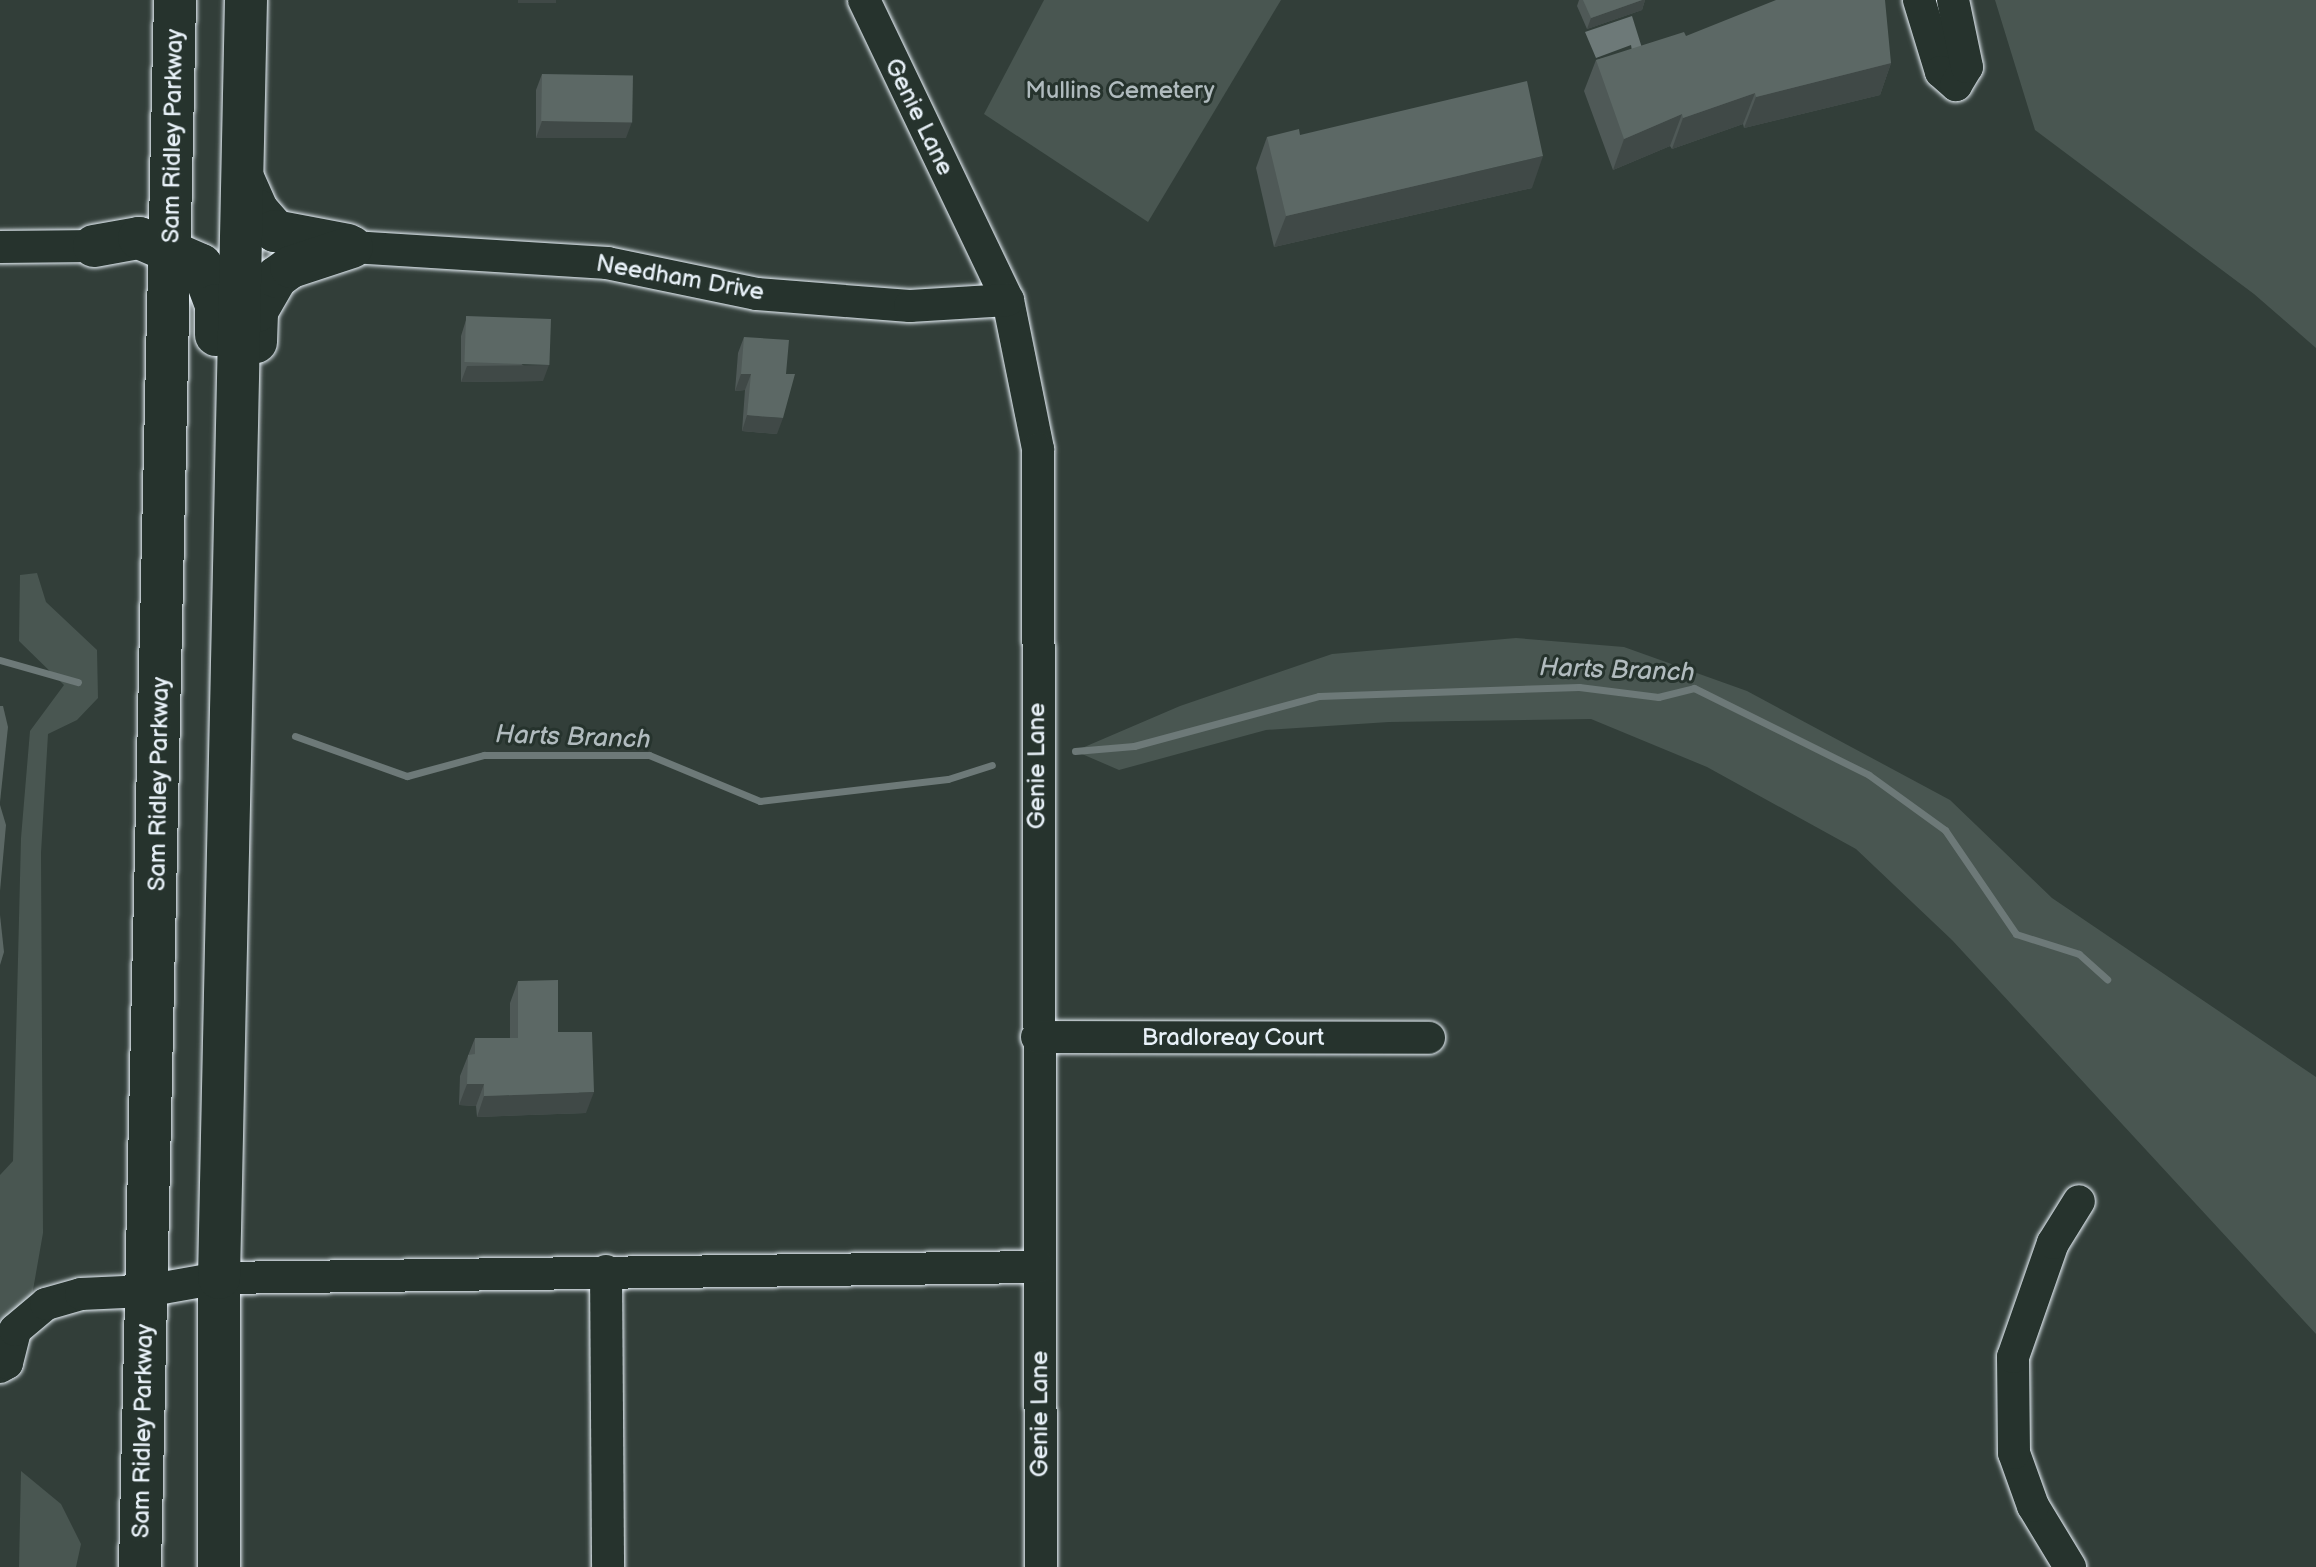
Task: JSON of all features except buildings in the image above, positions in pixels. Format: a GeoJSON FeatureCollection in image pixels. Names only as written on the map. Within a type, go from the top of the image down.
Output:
{"type":"FeatureCollection","features":[{"type":"Feature","properties":{"kind":"main road","name":"Sam Ridley Parkway"},"geometry":{"type":"LineString","coordinates":[[140,1567],[171,306],[175,0]]}},
{"type":"Feature","properties":{"kind":"main road"},"geometry":{"type":"LineString","coordinates":[[191,0],[190,198],[206,234],[240,255],[312,262]]}},
{"type":"Feature","properties":{"kind":"main road"},"geometry":{"type":"LineString","coordinates":[[219,1567],[219,1278],[246,0]]}},
{"type":"Feature","properties":{"kind":"main road"},"geometry":{"type":"LineString","coordinates":[[242,176],[257,210],[275,231],[299,238],[336,239],[352,247]]}},
{"type":"Feature","properties":{"kind":"main road"},"geometry":{"type":"LineString","coordinates":[[94,246],[139,238],[201,265],[216,305],[216,591],[233,624]]}},
{"type":"Feature","properties":{"kind":"main road"},"geometry":{"type":"LineString","coordinates":[[94,246],[138,257],[152,270],[171,306]]}},
{"type":"Feature","properties":{"kind":"main road"},"geometry":{"type":"LineString","coordinates":[[233,624],[246,594],[249,558],[257,311],[277,277],[352,247]]}},
{"type":"Feature","properties":{"kind":"street","name":"Genie Lane"},"geometry":{"type":"LineString","coordinates":[[864,0],[1008,300],[1038,449],[1037,1037],[1041,1567]]}},
{"type":"Feature","properties":{"kind":"street"},"geometry":{"type":"LineString","coordinates":[[1919,0],[1941,72],[1956,85],[1967,67],[1953,0]]}},
{"type":"Feature","properties":{"kind":"street"},"geometry":{"type":"LineString","coordinates":[[0,247],[94,246]]}},
{"type":"Feature","properties":{"kind":"street","name":"Needham Drive"},"geometry":{"type":"LineString","coordinates":[[352,247],[607,263],[757,294],[910,306],[1008,300]]}},
{"type":"Feature","properties":{"kind":"street","name":"Bradloreay Court"},"geometry":{"type":"LineString","coordinates":[[1037,1037],[1429,1038]]}},
{"type":"Feature","properties":{"kind":"street"},"geometry":{"type":"LineString","coordinates":[[2070,1567],[2033,1506],[2014,1453],[2013,1357],[2053,1243],[2079,1201]]}},
{"type":"Feature","properties":{"kind":"street"},"geometry":{"type":"LineString","coordinates":[[0,1367],[7,1363],[15,1330],[46,1304],[81,1294],[146,1291],[219,1278],[1039,1267]]}},
{"type":"Feature","properties":{"kind":"street"},"geometry":{"type":"LineString","coordinates":[[606,1271],[608,1567]]}},
{"type":"Feature","properties":{"kind":"green space","name":"Mullins Cemetery"},"geometry":{"type":"Polygon","coordinates":[[[1044,0],[1281,0],[1148,222],[984,114],[1044,0]]]}},
{"type":"Feature","properties":{"kind":"green space"},"geometry":{"type":"Polygon","coordinates":[[[1995,0],[2316,0],[2316,348],[2254,294],[2035,130],[1995,0]]]}},
{"type":"Feature","properties":{"kind":"green space"},"geometry":{"type":"Polygon","coordinates":[[[37,573],[46,602],[97,650],[98,698],[77,720],[48,734],[41,853],[43,1233],[26,1330],[0,1346],[0,1175],[13,1161],[21,838],[30,731],[64,685],[19,641],[20,575],[37,573]]]}},
{"type":"Feature","properties":{"kind":"green space"},"geometry":{"type":"Polygon","coordinates":[[[1516,638],[1624,647],[1747,691],[1950,800],[2052,898],[2316,1077],[2316,1334],[1952,940],[1856,849],[1707,767],[1591,719],[1389,722],[1266,730],[1119,770],[1075,751],[1180,706],[1332,654],[1516,638]]]}},
{"type":"Feature","properties":{"kind":"green space"},"geometry":{"type":"Polygon","coordinates":[[[21,1471],[61,1504],[81,1544],[76,1567],[19,1567],[21,1471]]]}},
{"type":"Feature","properties":{"kind":"shaded area"},"geometry":{"type":"Polygon","coordinates":[[[1632,16],[1642,48],[1632,51],[1631,45],[1596,58],[1585,32],[1632,16]]]}},
{"type":"Feature","properties":{"kind":"waterway","name":"Harts Branch"},"geometry":{"type":"LineString","coordinates":[[0,660],[78,682]]}},
{"type":"Feature","properties":{"kind":"waterway","name":"Harts Branch"},"geometry":{"type":"LineString","coordinates":[[1075,751],[1134,746],[1319,696],[1579,687],[1658,697],[1694,688],[1869,775],[1945,830],[2016,934],[2079,954],[2107,979]]}},
{"type":"Feature","properties":{"kind":"waterway","name":"Harts Branch"},"geometry":{"type":"LineString","coordinates":[[295,736],[407,776],[484,755],[649,755],[760,801],[948,779],[992,765]]}}]}
